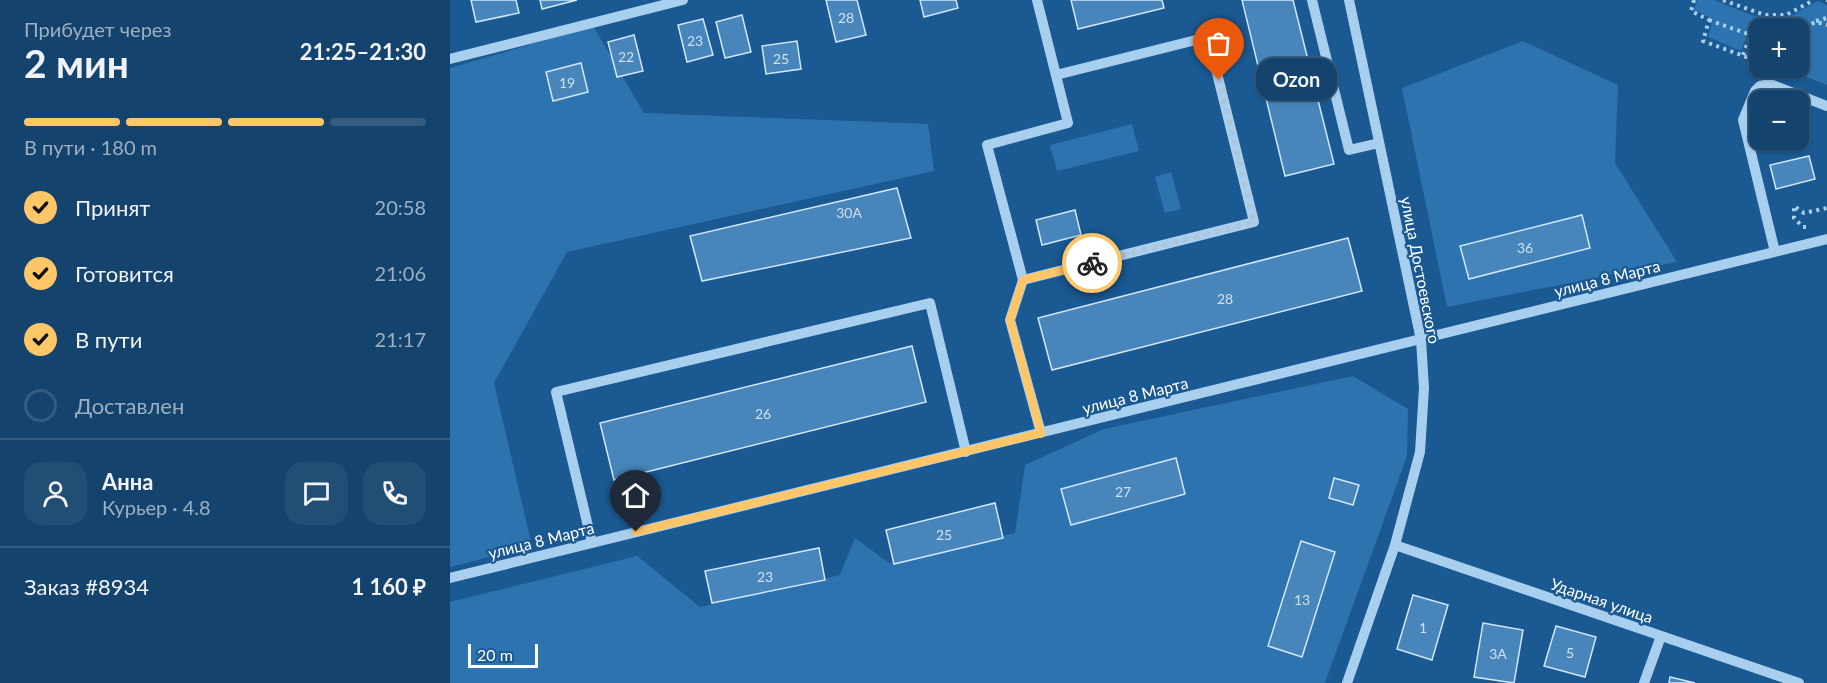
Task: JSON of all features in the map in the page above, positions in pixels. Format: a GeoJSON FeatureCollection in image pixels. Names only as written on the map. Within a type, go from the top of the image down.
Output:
{"type":"FeatureCollection","features":[{"type":"Feature","properties":{"kind":"street"},"geometry":{"type":"LineString","coordinates":[[450,59],[683,0]]}},
{"type":"Feature","properties":{"kind":"street"},"geometry":{"type":"LineString","coordinates":[[1037,0],[1068,123],[987,145],[1023,280],[1010,320],[1041,433]]}},
{"type":"Feature","properties":{"kind":"street"},"geometry":{"type":"LineString","coordinates":[[1312,0],[1349,150],[1379,143]]}},
{"type":"Feature","properties":{"kind":"street","name":"улица Достоевского"},"geometry":{"type":"LineString","coordinates":[[1347,683],[1395,545],[1420,452],[1424,388],[1421,340],[1349,0]]}},
{"type":"Feature","properties":{"kind":"street"},"geometry":{"type":"LineString","coordinates":[[1023,280],[1254,222],[1208,37],[1056,75]]}},
{"type":"Feature","properties":{"kind":"street"},"geometry":{"type":"LineString","coordinates":[[1775,252],[1743,120],[1755,91],[1760,86],[1770,84],[1827,106]]}},
{"type":"Feature","properties":{"kind":"street","name":"улица 8 Марта"},"geometry":{"type":"LineString","coordinates":[[450,578],[1827,239]]}},
{"type":"Feature","properties":{"kind":"street"},"geometry":{"type":"LineString","coordinates":[[592,543],[556,392],[930,303],[966,452]]}},
{"type":"Feature","properties":{"kind":"street","name":"Ударная улица"},"geometry":{"type":"LineString","coordinates":[[1395,545],[1799,683]]}},
{"type":"Feature","properties":{"kind":"street"},"geometry":{"type":"LineString","coordinates":[[1644,683],[1660,636]]}},
{"type":"Feature","properties":{"kind":"path"},"geometry":{"type":"LineString","coordinates":[[1694,0],[1691,11],[1749,34]]}},
{"type":"Feature","properties":{"kind":"path"},"geometry":{"type":"LineString","coordinates":[[1723,0],[1759,13],[1786,15],[1814,0]]}},
{"type":"Feature","properties":{"kind":"path"},"geometry":{"type":"LineString","coordinates":[[1757,18],[1759,13]]}},
{"type":"Feature","properties":{"kind":"path"},"geometry":{"type":"LineString","coordinates":[[1809,25],[1827,18]]}},
{"type":"Feature","properties":{"kind":"path"},"geometry":{"type":"LineString","coordinates":[[1709,20],[1703,41],[1749,57]]}},
{"type":"Feature","properties":{"kind":"path"},"geometry":{"type":"LineString","coordinates":[[1816,22],[1827,25]]}},
{"type":"Feature","properties":{"kind":"path"},"geometry":{"type":"LineString","coordinates":[[1743,55],[1749,40]]}},
{"type":"Feature","properties":{"kind":"path"},"geometry":{"type":"LineString","coordinates":[[1811,225],[1803,227],[1794,218],[1794,206],[1804,213],[1827,208]]}},
{"type":"Feature","properties":{"kind":"shaded area"},"geometry":{"type":"Polygon","coordinates":[[[1697,0],[1714,0],[1754,16],[1749,18],[1749,29],[1741,51],[1708,37],[1713,19],[1694,10],[1697,0]]]}},
{"type":"Feature","properties":{"kind":"shaded area"},"geometry":{"type":"Polygon","coordinates":[[[1818,1],[1827,5],[1827,85],[1809,78],[1809,18],[1760,18],[1789,17],[1818,1]]]}},
{"type":"Feature","properties":{"kind":"shaded area"},"geometry":{"type":"Polygon","coordinates":[[[593,26],[644,113],[928,124],[934,171],[567,252],[494,383],[532,546],[450,567],[450,68],[593,26]]]}},
{"type":"Feature","properties":{"kind":"shaded area"},"geometry":{"type":"Polygon","coordinates":[[[1523,41],[1618,85],[1615,163],[1677,262],[1447,307],[1402,88],[1523,41]]]}},
{"type":"Feature","properties":{"kind":"shaded area"},"geometry":{"type":"Polygon","coordinates":[[[1132,124],[1139,151],[1057,171],[1050,145],[1132,124]]]}},
{"type":"Feature","properties":{"kind":"shaded area"},"geometry":{"type":"Polygon","coordinates":[[[1171,172],[1181,209],[1165,213],[1155,177],[1171,172]]]}},
{"type":"Feature","properties":{"kind":"shaded area"},"geometry":{"type":"Polygon","coordinates":[[[1353,376],[1408,409],[1407,456],[1325,683],[450,683],[450,602],[637,556],[700,607],[840,575],[855,538],[889,563],[1015,533],[1025,465],[1104,429],[1353,376]]]}},
{"type":"Feature","properties":{"kind":"building"},"geometry":{"type":"Polygon","coordinates":[[[471,0],[516,0],[519,13],[476,22],[471,0]]]}},
{"type":"Feature","properties":{"kind":"building"},"geometry":{"type":"Polygon","coordinates":[[[540,0],[577,0],[542,9],[540,0]]]}},
{"type":"Feature","properties":{"kind":"building"},"geometry":{"type":"Polygon","coordinates":[[[826,0],[857,0],[866,35],[836,42],[826,0]]]}},
{"type":"Feature","properties":{"kind":"building"},"geometry":{"type":"Polygon","coordinates":[[[920,0],[956,0],[958,8],[924,17],[920,0]]]}},
{"type":"Feature","properties":{"kind":"building"},"geometry":{"type":"Polygon","coordinates":[[[1071,0],[1162,0],[1164,8],[1078,29],[1071,0]]]}},
{"type":"Feature","properties":{"kind":"building"},"geometry":{"type":"Polygon","coordinates":[[[1242,0],[1293,0],[1334,164],[1285,176],[1242,0]]]}},
{"type":"Feature","properties":{"kind":"building"},"geometry":{"type":"Polygon","coordinates":[[[742,15],[751,52],[725,58],[716,22],[742,15]]]}},
{"type":"Feature","properties":{"kind":"building"},"geometry":{"type":"Polygon","coordinates":[[[703,19],[713,55],[687,62],[678,25],[703,19]]]}},
{"type":"Feature","properties":{"kind":"building"},"geometry":{"type":"Polygon","coordinates":[[[634,35],[643,71],[617,77],[608,42],[634,35]]]}},
{"type":"Feature","properties":{"kind":"building"},"geometry":{"type":"Polygon","coordinates":[[[797,41],[801,69],[766,74],[762,46],[797,41]]]}},
{"type":"Feature","properties":{"kind":"building"},"geometry":{"type":"Polygon","coordinates":[[[581,63],[588,92],[553,101],[546,72],[581,63]]]}},
{"type":"Feature","properties":{"kind":"building"},"geometry":{"type":"Polygon","coordinates":[[[1809,156],[1815,179],[1776,189],[1770,165],[1809,156]]]}},
{"type":"Feature","properties":{"kind":"building"},"geometry":{"type":"Polygon","coordinates":[[[897,188],[911,238],[702,281],[690,236],[897,188]]]}},
{"type":"Feature","properties":{"kind":"building"},"geometry":{"type":"Polygon","coordinates":[[[1075,210],[1081,235],[1042,245],[1036,220],[1075,210]]]}},
{"type":"Feature","properties":{"kind":"building"},"geometry":{"type":"Polygon","coordinates":[[[1582,215],[1590,248],[1469,279],[1460,246],[1582,215]]]}},
{"type":"Feature","properties":{"kind":"building"},"geometry":{"type":"Polygon","coordinates":[[[1348,238],[1362,291],[1052,370],[1038,318],[1348,238]]]}},
{"type":"Feature","properties":{"kind":"building"},"geometry":{"type":"Polygon","coordinates":[[[912,346],[926,402],[614,480],[600,423],[912,346]]]}},
{"type":"Feature","properties":{"kind":"building"},"geometry":{"type":"Polygon","coordinates":[[[1176,458],[1185,494],[1071,525],[1061,489],[1176,458]]]}},
{"type":"Feature","properties":{"kind":"building"},"geometry":{"type":"Polygon","coordinates":[[[1334,478],[1359,485],[1353,505],[1329,498],[1334,478]]]}},
{"type":"Feature","properties":{"kind":"building"},"geometry":{"type":"Polygon","coordinates":[[[995,503],[1003,538],[894,564],[886,530],[995,503]]]}},
{"type":"Feature","properties":{"kind":"building"},"geometry":{"type":"Polygon","coordinates":[[[1301,541],[1335,552],[1302,657],[1268,646],[1301,541]]]}},
{"type":"Feature","properties":{"kind":"building"},"geometry":{"type":"Polygon","coordinates":[[[819,548],[825,580],[712,603],[705,571],[819,548]]]}},
{"type":"Feature","properties":{"kind":"building"},"geometry":{"type":"Polygon","coordinates":[[[1413,595],[1448,605],[1432,660],[1397,649],[1413,595]]]}},
{"type":"Feature","properties":{"kind":"building"},"geometry":{"type":"Polygon","coordinates":[[[1483,623],[1523,630],[1514,683],[1474,677],[1483,623]]]}},
{"type":"Feature","properties":{"kind":"building"},"geometry":{"type":"Polygon","coordinates":[[[1556,626],[1596,637],[1585,677],[1544,666],[1556,626]]]}},
{"type":"Feature","properties":{"kind":"building"},"geometry":{"type":"Polygon","coordinates":[[[1670,677],[1695,683],[1669,683],[1670,677]]]}},
{"type":"Feature","properties":{"kind":"way so far"},"geometry":{"type":"LineString","coordinates":[[1092,263],[1254,222],[1219,80]]}},
{"type":"Feature","properties":{"kind":"place","name":"Ozon"},"geometry":{"type":"Point","coordinates":[1219,80]}},
{"type":"Feature","properties":{"kind":"route"},"geometry":{"type":"LineString","coordinates":[[636,532],[1041,433],[1010,320],[1023,280],[1092,263]]}}]}
